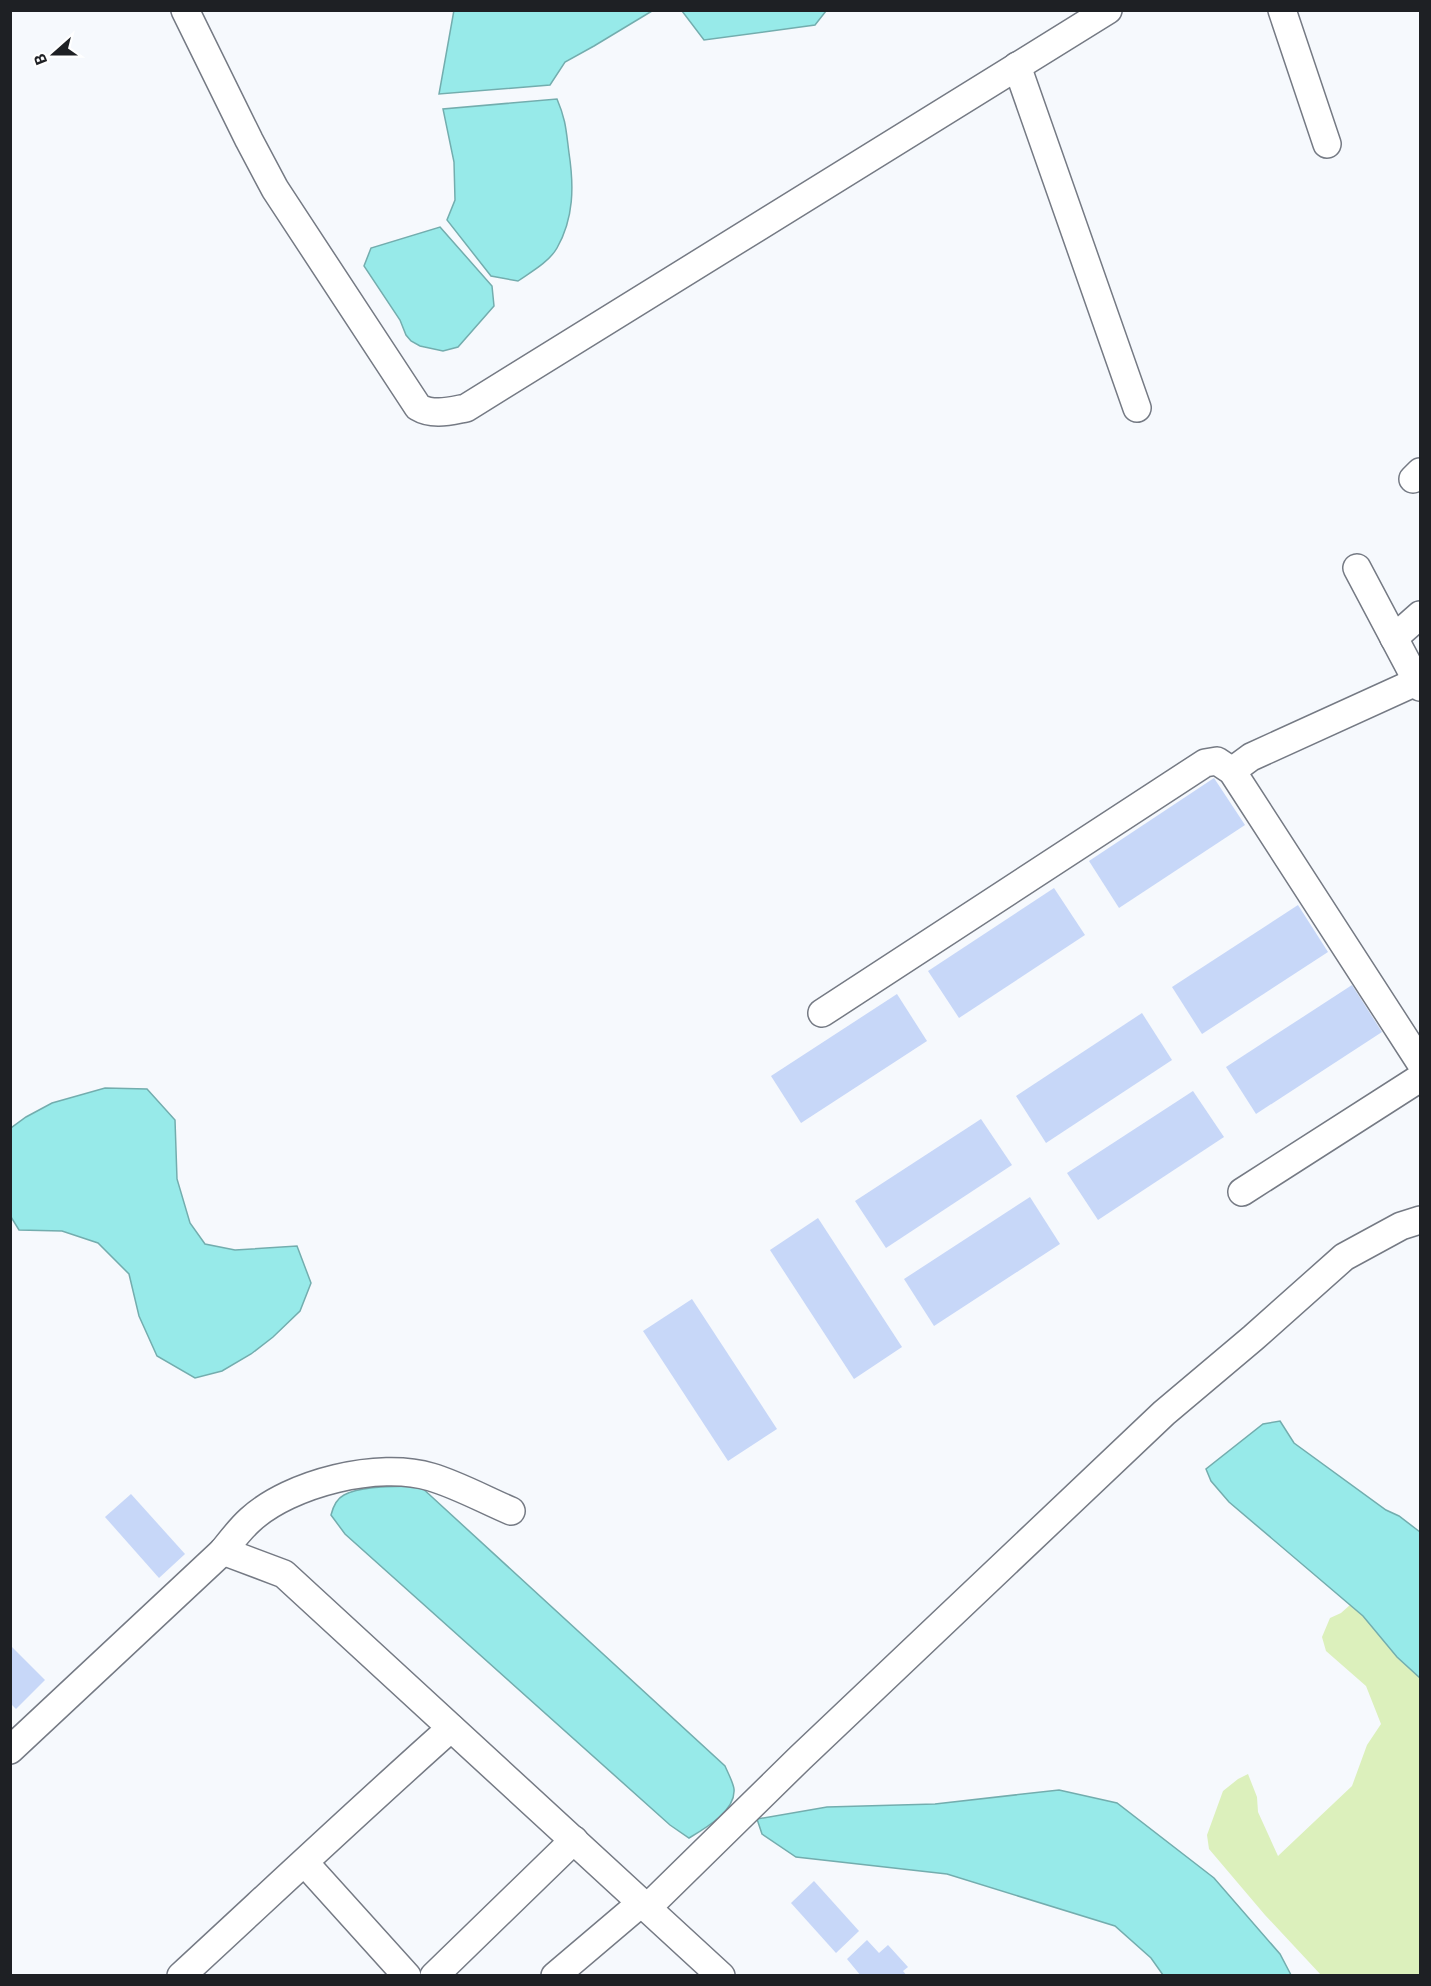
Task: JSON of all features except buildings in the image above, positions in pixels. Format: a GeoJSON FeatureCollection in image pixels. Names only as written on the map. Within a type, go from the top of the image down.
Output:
{"type":"FeatureCollection","features":[{"type":"Feature","properties":{"kind":"street"},"geometry":{"type":"LineString","coordinates":[[185,10],[275,189],[418,407],[426,412],[466,408],[1108,10]]}},
{"type":"Feature","properties":{"kind":"street"},"geometry":{"type":"LineString","coordinates":[[1282,10],[1327,144]]}},
{"type":"Feature","properties":{"kind":"street"},"geometry":{"type":"LineString","coordinates":[[1017,66],[1137,408]]}},
{"type":"Feature","properties":{"kind":"street"},"geometry":{"type":"LineString","coordinates":[[1232,771],[1251,757],[1419,684],[1357,568]]}},
{"type":"Feature","properties":{"kind":"street"},"geometry":{"type":"LineString","coordinates":[[1394,638],[1420,615]]}},
{"type":"Feature","properties":{"kind":"street"},"geometry":{"type":"LineString","coordinates":[[822,1013],[1204,763],[1217,761],[1232,771],[1420,1062]]}},
{"type":"Feature","properties":{"kind":"street"},"geometry":{"type":"LineString","coordinates":[[1242,1192],[1420,1078]]}},
{"type":"Feature","properties":{"kind":"street"},"geometry":{"type":"LineString","coordinates":[[555,1976],[644,1905],[1164,1413],[1344,1257],[1401,1226],[1420,1220]]}},
{"type":"Feature","properties":{"kind":"street"},"geometry":{"type":"LineString","coordinates":[[10,1750],[223,1551],[250,1520],[291,1493],[337,1478],[368,1473],[397,1472],[430,1476],[511,1511]]}},
{"type":"Feature","properties":{"kind":"street"},"geometry":{"type":"LineString","coordinates":[[223,1551],[284,1574],[721,1976]]}},
{"type":"Feature","properties":{"kind":"street"},"geometry":{"type":"LineString","coordinates":[[181,1976],[451,1728]]}},
{"type":"Feature","properties":{"kind":"street"},"geometry":{"type":"LineString","coordinates":[[434,1976],[574,1840]]}},
{"type":"Feature","properties":{"kind":"street"},"geometry":{"type":"LineString","coordinates":[[305,1863],[407,1976]]}},
{"type":"Feature","properties":{"kind":"green space"},"geometry":{"type":"Polygon","coordinates":[[[1350,1605],[1363,1616],[1397,1657],[1420,1678],[1420,1975],[1321,1975],[1265,1915],[1209,1849],[1207,1835],[1223,1791],[1248,1774],[1257,1797],[1258,1812],[1278,1856],[1352,1786],[1367,1745],[1381,1724],[1366,1686],[1326,1651],[1322,1637],[1330,1618],[1341,1613],[1350,1605]]]}},
{"type":"Feature","properties":{"kind":"water"},"geometry":{"type":"Polygon","coordinates":[[[454,10],[652,11],[565,62],[550,85],[439,94],[454,10]]]}},
{"type":"Feature","properties":{"kind":"water"},"geometry":{"type":"Polygon","coordinates":[[[682,11],[826,11],[815,25],[704,40],[682,11]]]}},
{"type":"Feature","properties":{"kind":"water"},"geometry":{"type":"Polygon","coordinates":[[[557,99],[565,125],[572,178],[570,213],[563,237],[549,258],[518,281],[491,276],[447,220],[455,200],[454,162],[443,109],[557,99]]]}},
{"type":"Feature","properties":{"kind":"water"},"geometry":{"type":"Polygon","coordinates":[[[440,227],[492,286],[494,306],[458,347],[443,351],[420,346],[411,341],[400,320],[364,266],[371,248],[440,227]]]}},
{"type":"Feature","properties":{"kind":"water"},"geometry":{"type":"Polygon","coordinates":[[[105,1088],[147,1089],[175,1120],[177,1179],[190,1223],[205,1244],[235,1250],[297,1246],[311,1283],[300,1311],[251,1354],[222,1371],[195,1378],[157,1356],[139,1316],[129,1274],[98,1243],[62,1231],[19,1230],[11,1217],[11,1128],[52,1103],[105,1088]]]}},
{"type":"Feature","properties":{"kind":"water"},"geometry":{"type":"Polygon","coordinates":[[[1280,1421],[1294,1443],[1420,1532],[1420,1678],[1397,1657],[1363,1616],[1229,1502],[1211,1481],[1206,1469],[1263,1424],[1280,1421]]]}},
{"type":"Feature","properties":{"kind":"water"},"geometry":{"type":"Polygon","coordinates":[[[420,1486],[725,1766],[734,1789],[730,1805],[725,1812],[689,1838],[670,1825],[345,1534],[331,1515],[339,1499],[352,1492],[381,1487],[420,1486]]]}},
{"type":"Feature","properties":{"kind":"water"},"geometry":{"type":"Polygon","coordinates":[[[1059,1790],[1117,1803],[1214,1878],[1280,1954],[1291,1975],[1163,1975],[1151,1958],[1115,1926],[947,1874],[796,1857],[762,1834],[757,1819],[827,1807],[935,1804],[1059,1790]]]}}]}
